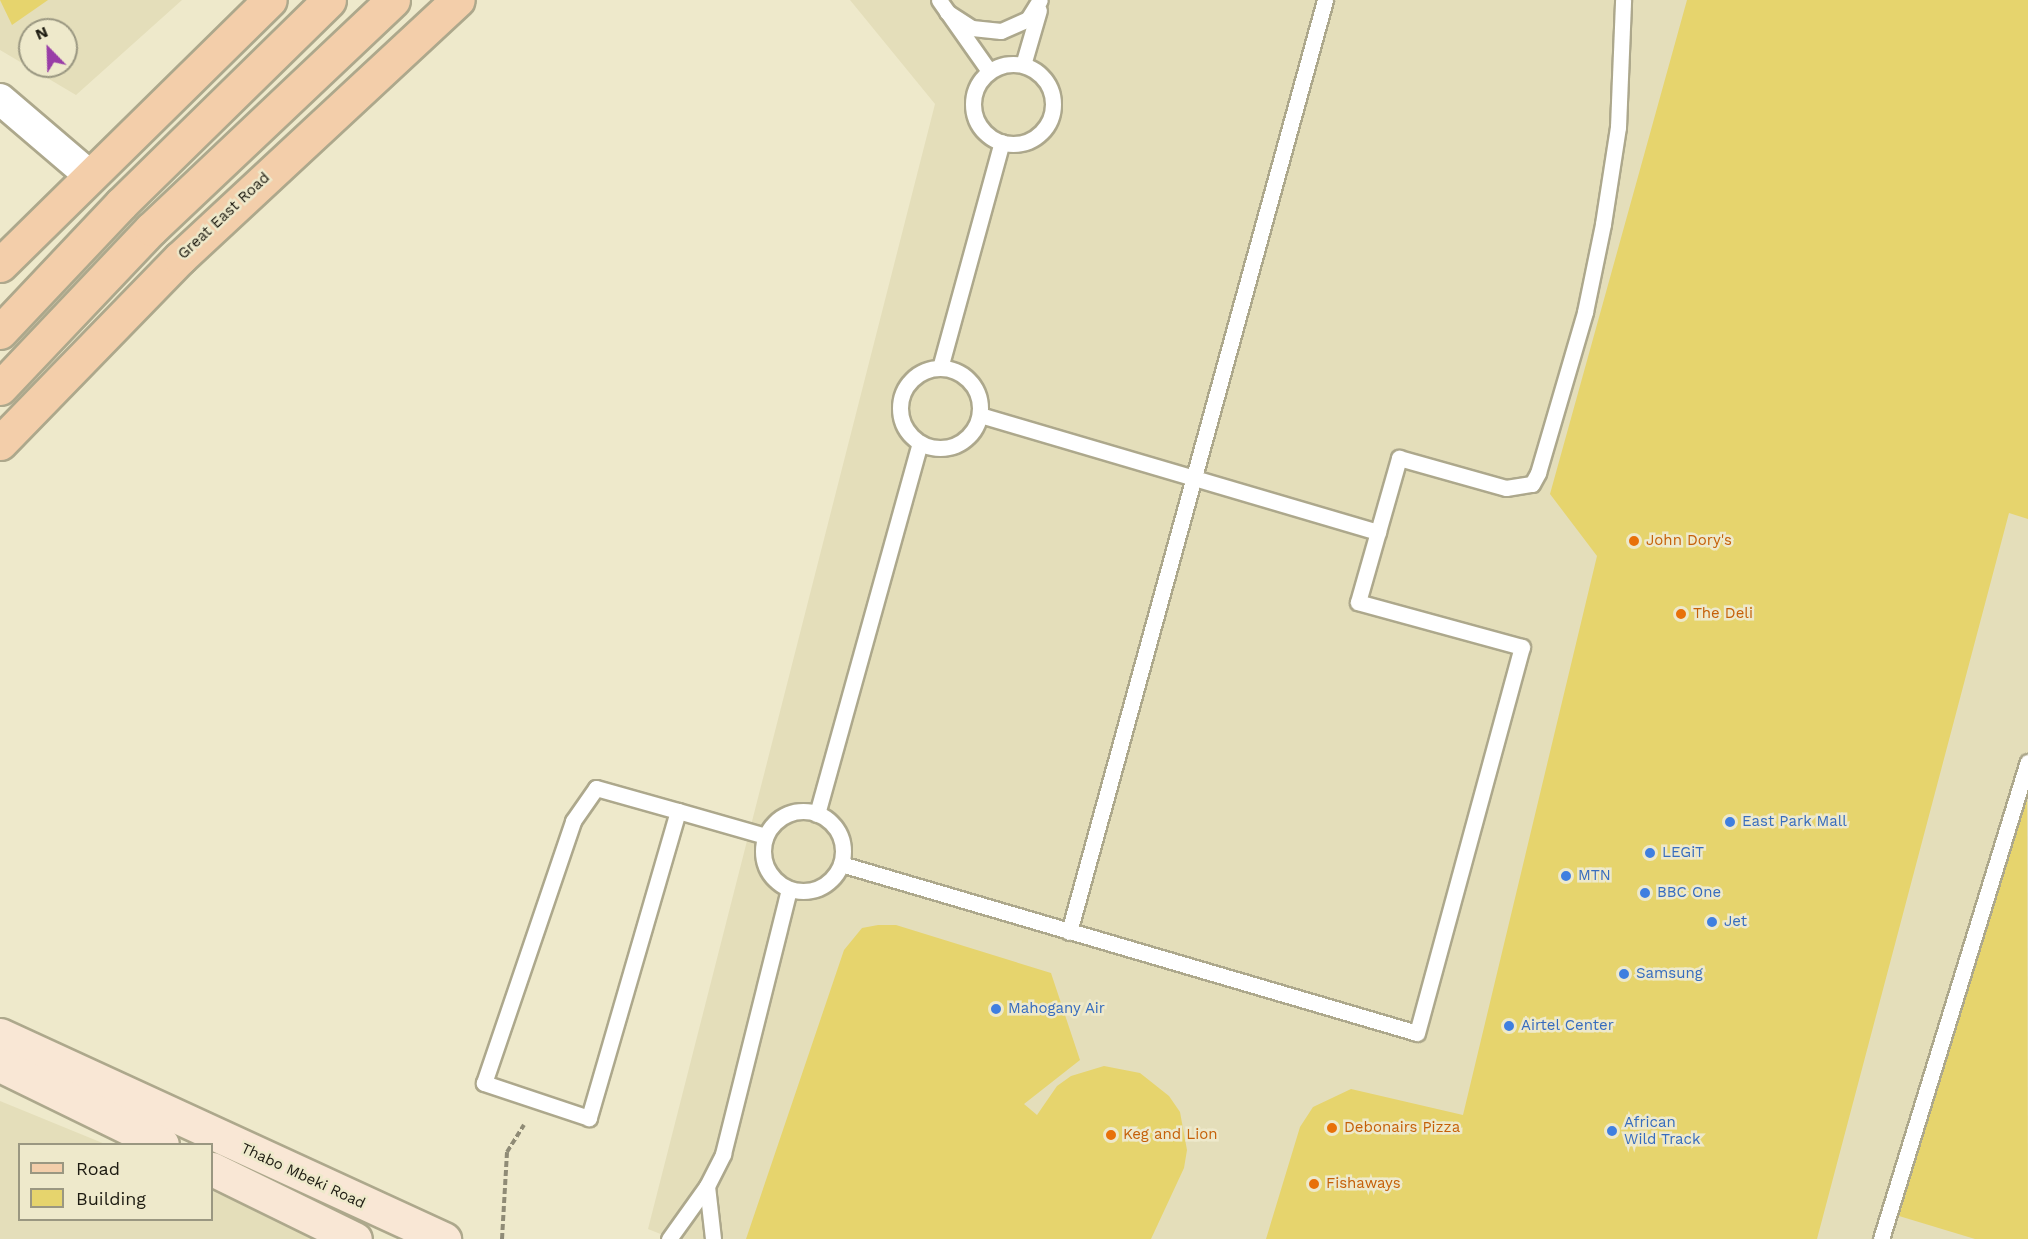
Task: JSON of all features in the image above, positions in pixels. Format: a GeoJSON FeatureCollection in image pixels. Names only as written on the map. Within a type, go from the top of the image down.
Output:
{"type":"FeatureCollection","features":[{"type":"Feature","properties":{"kind":"main road"},"geometry":{"type":"LineString","coordinates":[[0,265],[88,174],[270,0]]}},
{"type":"Feature","properties":{"kind":"main road"},"geometry":{"type":"LineString","coordinates":[[0,332],[121,204],[329,0]]}},
{"type":"Feature","properties":{"kind":"main road"},"geometry":{"type":"LineString","coordinates":[[0,388],[151,230],[393,0]]}},
{"type":"Feature","properties":{"kind":"main road","name":"Great East Road"},"geometry":{"type":"LineString","coordinates":[[0,443],[180,258],[459,0]]}},
{"type":"Feature","properties":{"kind":"main road","name":"Thabo Mbeki Road"},"geometry":{"type":"LineString","coordinates":[[0,1035],[444,1239]]}},
{"type":"Feature","properties":{"kind":"main road"},"geometry":{"type":"LineString","coordinates":[[0,1065],[160,1143]]}},
{"type":"Feature","properties":{"kind":"main road"},"geometry":{"type":"LineString","coordinates":[[213,1169],[356,1239]]}},
{"type":"Feature","properties":{"kind":"street"},"geometry":{"type":"LineString","coordinates":[[0,99],[88,174]]}},
{"type":"Feature","properties":{"kind":"lane"},"geometry":{"type":"LineString","coordinates":[[943,6],[972,28],[1001,31],[1028,19],[1040,0]]}},
{"type":"Feature","properties":{"kind":"lane"},"geometry":{"type":"LineString","coordinates":[[1023,65],[1040,0]]}},
{"type":"Feature","properties":{"kind":"lane"},"geometry":{"type":"LineString","coordinates":[[1069,932],[1325,0]]}},
{"type":"Feature","properties":{"kind":"lane"},"geometry":{"type":"LineString","coordinates":[[841,864],[1417,1033],[1522,647],[1358,602],[1399,458],[1506,488],[1532,484],[1538,473],[1585,312],[1603,224],[1618,128],[1623,0]]}},
{"type":"Feature","properties":{"kind":"lane"},"geometry":{"type":"LineString","coordinates":[[943,6],[989,72]]}},
{"type":"Feature","properties":{"kind":"lane"},"geometry":{"type":"LineString","coordinates":[[1023,65],[1046,81],[1052,93],[1051,114],[1041,132],[1030,140],[1002,142],[981,128],[974,111],[974,92],[989,72],[1000,66],[1023,65]]}},
{"type":"Feature","properties":{"kind":"lane"},"geometry":{"type":"LineString","coordinates":[[940,368],[1002,142]]}},
{"type":"Feature","properties":{"kind":"lane"},"geometry":{"type":"LineString","coordinates":[[940,368],[954,370],[975,388],[980,415],[975,429],[957,444],[934,448],[920,443],[904,427],[900,404],[909,382],[940,368]]}},
{"type":"Feature","properties":{"kind":"lane"},"geometry":{"type":"LineString","coordinates":[[980,415],[1378,532]]}},
{"type":"Feature","properties":{"kind":"lane"},"geometry":{"type":"LineString","coordinates":[[817,814],[920,443]]}},
{"type":"Feature","properties":{"kind":"lane"},"geometry":{"type":"LineString","coordinates":[[1881,1239],[2028,762]]}},
{"type":"Feature","properties":{"kind":"lane"},"geometry":{"type":"LineString","coordinates":[[678,811],[589,1118],[484,1083],[573,821],[596,788],[678,811],[766,836]]}},
{"type":"Feature","properties":{"kind":"lane"},"geometry":{"type":"LineString","coordinates":[[793,812],[817,814],[839,834],[841,864],[820,887],[789,889],[766,868],[766,836],[772,826],[793,812]]}},
{"type":"Feature","properties":{"kind":"lane"},"geometry":{"type":"LineString","coordinates":[[669,1239],[707,1186],[723,1154],[789,889]]}},
{"type":"Feature","properties":{"kind":"lane"},"geometry":{"type":"LineString","coordinates":[[707,1186],[713,1239]]}},
{"type":"Feature","properties":{"kind":"path"},"geometry":{"type":"LineString","coordinates":[[501,1239],[507,1152],[539,1101]]}},
{"type":"Feature","properties":{"kind":"shaded area"},"geometry":{"type":"Polygon","coordinates":[[[0,0],[182,0],[76,95],[47,78],[78,78],[78,18],[18,18],[18,61],[0,50],[0,0]]]}},
{"type":"Feature","properties":{"kind":"shaded area"},"geometry":{"type":"Polygon","coordinates":[[[850,0],[2028,0],[2028,1239],[673,1239],[648,1229],[935,104],[850,0]]]}},
{"type":"Feature","properties":{"kind":"shaded area"},"geometry":{"type":"Polygon","coordinates":[[[0,1101],[103,1143],[18,1143],[18,1221],[213,1221],[213,1191],[320,1239],[0,1239],[0,1101]]]}},
{"type":"Feature","properties":{"kind":"building"},"geometry":{"type":"Polygon","coordinates":[[[0,0],[48,0],[22,18],[18,18],[18,21],[12,25],[0,0]]]}},
{"type":"Feature","properties":{"kind":"building","name":"East Park Mall"},"geometry":{"type":"Polygon","coordinates":[[[1687,0],[2028,0],[2028,519],[2009,513],[1817,1239],[1266,1239],[1300,1127],[1313,1107],[1351,1089],[1463,1115],[1597,556],[1550,494],[1687,0]]]}},
{"type":"Feature","properties":{"kind":"building"},"geometry":{"type":"Polygon","coordinates":[[[2027,794],[2028,1239],[1975,1239],[1899,1216],[2027,794]]]}},
{"type":"Feature","properties":{"kind":"building"},"geometry":{"type":"Polygon","coordinates":[[[896,925],[1051,973],[1080,1060],[1024,1104],[1037,1115],[1057,1086],[1071,1076],[1104,1066],[1140,1073],[1169,1096],[1180,1112],[1187,1150],[1184,1168],[1151,1239],[746,1239],[844,950],[862,928],[896,925]]]}},
{"type":"Feature","properties":{"kind":"place","name":"John Dory's"},"geometry":{"type":"Point","coordinates":[1634,541]}},
{"type":"Feature","properties":{"kind":"place","name":"The Deli"},"geometry":{"type":"Point","coordinates":[1681,614]}},
{"type":"Feature","properties":{"kind":"place","name":"East Park Mall"},"geometry":{"type":"Point","coordinates":[1730,822]}},
{"type":"Feature","properties":{"kind":"place","name":"LEGiT"},"geometry":{"type":"Point","coordinates":[1650,853]}},
{"type":"Feature","properties":{"kind":"place","name":"MTN"},"geometry":{"type":"Point","coordinates":[1566,876]}},
{"type":"Feature","properties":{"kind":"place","name":"BBC One"},"geometry":{"type":"Point","coordinates":[1645,893]}},
{"type":"Feature","properties":{"kind":"place","name":"Jet"},"geometry":{"type":"Point","coordinates":[1712,922]}},
{"type":"Feature","properties":{"kind":"place","name":"Samsung"},"geometry":{"type":"Point","coordinates":[1624,974]}},
{"type":"Feature","properties":{"kind":"place","name":"Mahogany Air"},"geometry":{"type":"Point","coordinates":[996,1009]}},
{"type":"Feature","properties":{"kind":"place","name":"Airtel Center"},"geometry":{"type":"Point","coordinates":[1509,1026]}},
{"type":"Feature","properties":{"kind":"place","name":"Debonairs Pizza"},"geometry":{"type":"Point","coordinates":[1332,1128]}},
{"type":"Feature","properties":{"kind":"place","name":"African Wild Track"},"geometry":{"type":"Point","coordinates":[1612,1131]}},
{"type":"Feature","properties":{"kind":"place","name":"Keg and Lion"},"geometry":{"type":"Point","coordinates":[1111,1135]}},
{"type":"Feature","properties":{"kind":"place","name":"Fishaways"},"geometry":{"type":"Point","coordinates":[1314,1184]}}]}
